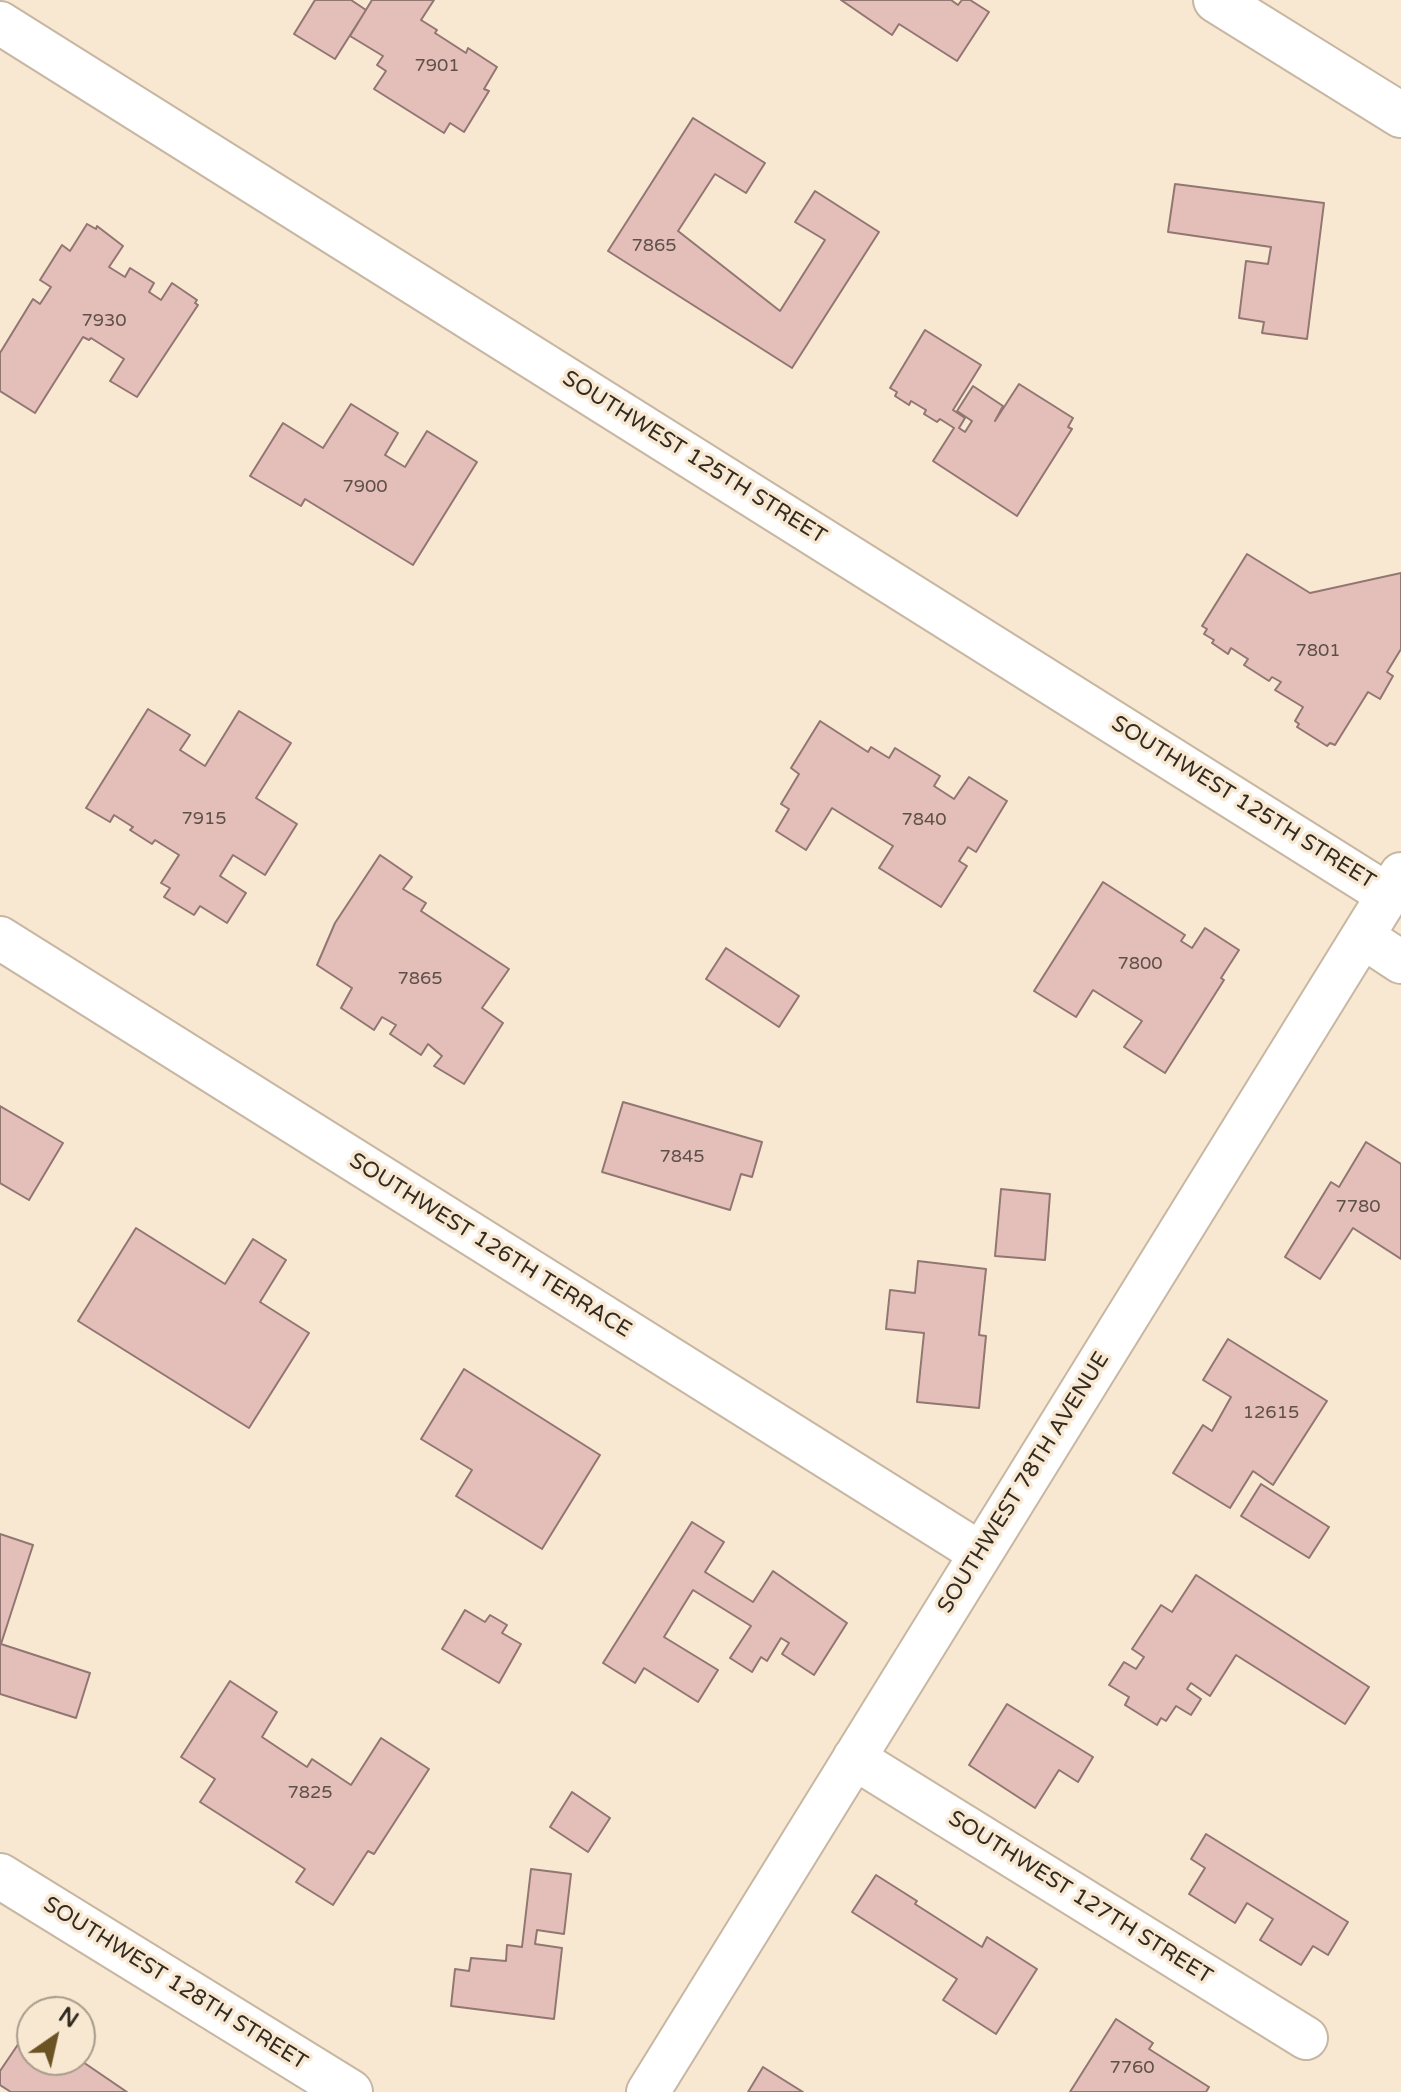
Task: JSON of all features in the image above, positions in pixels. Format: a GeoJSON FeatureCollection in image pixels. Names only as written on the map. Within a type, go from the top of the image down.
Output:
{"type":"FeatureCollection","features":[{"type":"Feature","properties":{"kind":"street"},"geometry":{"type":"LineString","coordinates":[[1216,0],[1401,115]]}},
{"type":"Feature","properties":{"kind":"street","name":"SOUTHWEST 125TH STREET"},"geometry":{"type":"LineString","coordinates":[[0,23],[1394,884]]}},
{"type":"Feature","properties":{"kind":"street","name":"SOUTHWEST 78TH AVENUE"},"geometry":{"type":"LineString","coordinates":[[648,2092],[1394,884]]}},
{"type":"Feature","properties":{"kind":"street"},"geometry":{"type":"LineString","coordinates":[[1363,937],[1401,962]]}},
{"type":"Feature","properties":{"kind":"street","name":"SOUTHWEST 126TH TERRACE"},"geometry":{"type":"LineString","coordinates":[[0,938],[980,1553]]}},
{"type":"Feature","properties":{"kind":"street","name":"SOUTHWEST 127TH STREET"},"geometry":{"type":"LineString","coordinates":[[854,1758],[1306,2038]]}},
{"type":"Feature","properties":{"kind":"street","name":"SOUTHWEST 128TH STREET"},"geometry":{"type":"LineString","coordinates":[[0,1876],[350,2092]]}},
{"type":"Feature","properties":{"kind":"building"},"geometry":{"type":"Polygon","coordinates":[[[315,0],[351,0],[366,10],[335,59],[294,34],[315,0]]]}},
{"type":"Feature","properties":{"kind":"building"},"geometry":{"type":"Polygon","coordinates":[[[372,0],[434,0],[421,20],[466,53],[468,48],[497,67],[484,89],[489,91],[464,132],[450,123],[444,133],[374,89],[386,71],[377,65],[383,56],[350,36],[372,0]]]}},
{"type":"Feature","properties":{"kind":"building"},"geometry":{"type":"Polygon","coordinates":[[[841,0],[951,0],[958,5],[962,0],[970,0],[989,12],[957,61],[899,24],[892,35],[841,0]]]}},
{"type":"Feature","properties":{"kind":"building"},"geometry":{"type":"Polygon","coordinates":[[[693,118],[765,163],[746,193],[715,174],[678,231],[780,311],[825,240],[795,222],[815,191],[879,232],[792,368],[608,251],[693,118]]]}},
{"type":"Feature","properties":{"kind":"building"},"geometry":{"type":"Polygon","coordinates":[[[1175,184],[1324,203],[1307,339],[1262,333],[1264,322],[1239,318],[1246,261],[1268,264],[1271,247],[1168,232],[1175,184]]]}},
{"type":"Feature","properties":{"kind":"building"},"geometry":{"type":"Polygon","coordinates":[[[87,224],[96,229],[97,226],[123,246],[109,267],[125,277],[130,268],[154,283],[149,292],[161,300],[172,283],[197,300],[195,303],[198,305],[137,397],[110,381],[124,359],[91,338],[83,337],[35,413],[0,391],[0,353],[33,299],[40,304],[51,287],[40,280],[62,245],[70,251],[87,224]]]}},
{"type":"Feature","properties":{"kind":"building"},"geometry":{"type":"Polygon","coordinates":[[[925,330],[981,365],[953,410],[965,418],[959,428],[965,432],[972,421],[957,411],[973,386],[1003,406],[995,421],[1019,384],[1073,418],[1068,427],[1072,429],[1017,516],[933,461],[954,428],[924,414],[926,410],[911,401],[909,405],[895,396],[897,392],[890,388],[925,330]]]}},
{"type":"Feature","properties":{"kind":"building"},"geometry":{"type":"Polygon","coordinates":[[[351,404],[398,433],[385,455],[405,467],[427,431],[477,462],[413,565],[305,499],[301,506],[250,476],[283,423],[323,448],[351,404]]]}},
{"type":"Feature","properties":{"kind":"building"},"geometry":{"type":"Polygon","coordinates":[[[1247,554],[1310,593],[1401,573],[1401,649],[1387,672],[1393,676],[1380,699],[1368,692],[1335,745],[1330,743],[1327,746],[1297,727],[1299,724],[1295,721],[1303,707],[1275,690],[1281,682],[1272,677],[1269,681],[1244,665],[1248,659],[1231,648],[1228,654],[1204,634],[1207,629],[1202,626],[1247,554]]]}},
{"type":"Feature","properties":{"kind":"building"},"geometry":{"type":"Polygon","coordinates":[[[148,709],[190,735],[180,750],[205,766],[239,711],[291,743],[256,798],[297,824],[265,875],[233,855],[220,876],[246,893],[227,923],[200,906],[194,915],[164,897],[170,888],[161,883],[179,855],[155,840],[152,844],[114,815],[110,822],[86,808],[148,709]]]}},
{"type":"Feature","properties":{"kind":"building"},"geometry":{"type":"Polygon","coordinates":[[[820,721],[868,752],[871,747],[889,758],[895,748],[940,776],[934,786],[954,799],[969,777],[1007,801],[976,852],[968,847],[959,861],[967,866],[941,907],[879,868],[893,846],[832,808],[806,850],[776,831],[789,809],[781,804],[799,774],[791,768],[820,721]]]}},
{"type":"Feature","properties":{"kind":"building"},"geometry":{"type":"Polygon","coordinates":[[[380,855],[412,877],[403,889],[426,903],[421,911],[509,969],[482,1008],[503,1023],[464,1084],[434,1066],[442,1056],[428,1044],[421,1055],[390,1034],[396,1025],[382,1017],[374,1030],[341,1008],[352,988],[317,965],[335,923],[380,855]]]}},
{"type":"Feature","properties":{"kind":"building"},"geometry":{"type":"Polygon","coordinates":[[[1103,882],[1185,935],[1181,941],[1192,948],[1205,928],[1239,950],[1221,978],[1224,980],[1165,1073],[1124,1047],[1142,1021],[1093,990],[1076,1017],[1034,991],[1103,882]]]}},
{"type":"Feature","properties":{"kind":"building"},"geometry":{"type":"Polygon","coordinates":[[[726,948],[799,996],[779,1027],[706,979],[726,948]]]}},
{"type":"Feature","properties":{"kind":"building"},"geometry":{"type":"Polygon","coordinates":[[[623,1102],[762,1142],[752,1177],[741,1174],[730,1210],[602,1172],[623,1102]]]}},
{"type":"Feature","properties":{"kind":"building"},"geometry":{"type":"Polygon","coordinates":[[[0,1106],[63,1143],[29,1200],[0,1183],[0,1106]]]}},
{"type":"Feature","properties":{"kind":"building"},"geometry":{"type":"Polygon","coordinates":[[[1366,1142],[1401,1164],[1401,1259],[1353,1228],[1320,1279],[1285,1257],[1331,1182],[1339,1187],[1366,1142]]]}},
{"type":"Feature","properties":{"kind":"building"},"geometry":{"type":"Polygon","coordinates":[[[1001,1189],[1050,1194],[1045,1260],[995,1256],[1001,1189]]]}},
{"type":"Feature","properties":{"kind":"building"},"geometry":{"type":"Polygon","coordinates":[[[136,1228],[225,1284],[253,1239],[286,1260],[260,1302],[309,1333],[249,1428],[78,1321],[136,1228]]]}},
{"type":"Feature","properties":{"kind":"building"},"geometry":{"type":"Polygon","coordinates":[[[918,1261],[986,1269],[979,1335],[986,1336],[979,1408],[917,1402],[924,1333],[886,1329],[890,1290],[915,1293],[918,1261]]]}},
{"type":"Feature","properties":{"kind":"building"},"geometry":{"type":"Polygon","coordinates":[[[1228,1339],[1327,1401],[1273,1485],[1253,1471],[1230,1508],[1173,1473],[1203,1425],[1212,1431],[1231,1397],[1203,1380],[1228,1339]]]}},
{"type":"Feature","properties":{"kind":"building"},"geometry":{"type":"Polygon","coordinates":[[[464,1369],[600,1455],[542,1549],[456,1496],[472,1470],[421,1439],[464,1369]]]}},
{"type":"Feature","properties":{"kind":"building"},"geometry":{"type":"Polygon","coordinates":[[[1261,1484],[1329,1527],[1309,1558],[1241,1516],[1261,1484]]]}},
{"type":"Feature","properties":{"kind":"building"},"geometry":{"type":"Polygon","coordinates":[[[692,1522],[724,1542],[705,1572],[753,1602],[773,1571],[847,1623],[814,1675],[782,1654],[789,1643],[781,1638],[767,1661],[761,1657],[752,1672],[730,1658],[751,1626],[693,1590],[664,1637],[718,1670],[698,1702],[644,1668],[635,1683],[603,1663],[692,1522]]]}},
{"type":"Feature","properties":{"kind":"building"},"geometry":{"type":"Polygon","coordinates":[[[0,1534],[33,1545],[1,1644],[90,1673],[76,1718],[0,1694],[0,1534]]]}},
{"type":"Feature","properties":{"kind":"building"},"geometry":{"type":"Polygon","coordinates":[[[1196,1575],[1369,1687],[1345,1724],[1236,1655],[1210,1696],[1191,1683],[1187,1689],[1201,1699],[1191,1715],[1176,1706],[1166,1721],[1161,1718],[1157,1725],[1125,1705],[1129,1697],[1109,1685],[1124,1662],[1136,1669],[1144,1657],[1132,1649],[1161,1605],[1172,1612],[1196,1575]]]}},
{"type":"Feature","properties":{"kind":"building"},"geometry":{"type":"Polygon","coordinates":[[[465,1610],[485,1622],[490,1615],[507,1625],[502,1633],[521,1644],[499,1683],[442,1649],[465,1610]]]}},
{"type":"Feature","properties":{"kind":"building"},"geometry":{"type":"Polygon","coordinates":[[[230,1681],[277,1712],[262,1737],[307,1767],[312,1759],[351,1785],[381,1738],[429,1769],[374,1854],[368,1851],[333,1905],[296,1882],[305,1869],[200,1802],[215,1779],[181,1757],[230,1681]]]}},
{"type":"Feature","properties":{"kind":"building"},"geometry":{"type":"Polygon","coordinates":[[[1007,1704],[1093,1757],[1078,1782],[1059,1770],[1035,1808],[969,1765],[1007,1704]]]}},
{"type":"Feature","properties":{"kind":"building"},"geometry":{"type":"Polygon","coordinates":[[[572,1792],[610,1818],[588,1852],[550,1827],[572,1792]]]}},
{"type":"Feature","properties":{"kind":"building"},"geometry":{"type":"Polygon","coordinates":[[[1206,1834],[1348,1922],[1328,1955],[1313,1946],[1301,1965],[1260,1940],[1273,1919],[1247,1903],[1235,1923],[1189,1894],[1205,1868],[1191,1859],[1206,1834]]]}},
{"type":"Feature","properties":{"kind":"building"},"geometry":{"type":"Polygon","coordinates":[[[531,1869],[571,1874],[564,1934],[537,1930],[535,1944],[562,1948],[554,2019],[451,2006],[455,1969],[469,1971],[471,1958],[506,1961],[507,1945],[522,1947],[531,1869]]]}},
{"type":"Feature","properties":{"kind":"building"},"geometry":{"type":"Polygon","coordinates":[[[876,1875],[982,1947],[987,1937],[1037,1969],[996,2034],[943,2000],[957,1979],[852,1912],[876,1875]]]}},
{"type":"Feature","properties":{"kind":"building"},"geometry":{"type":"Polygon","coordinates":[[[1116,2019],[1153,2043],[1149,2049],[1209,2087],[1206,2092],[1070,2092],[1116,2019]]]}},
{"type":"Feature","properties":{"kind":"building"},"geometry":{"type":"Polygon","coordinates":[[[16,2047],[16,2076],[96,2076],[96,2071],[127,2092],[11,2092],[0,2085],[0,2071],[16,2047]]]}},
{"type":"Feature","properties":{"kind":"building"},"geometry":{"type":"Polygon","coordinates":[[[763,2067],[803,2092],[748,2092],[763,2067]]]}}]}
